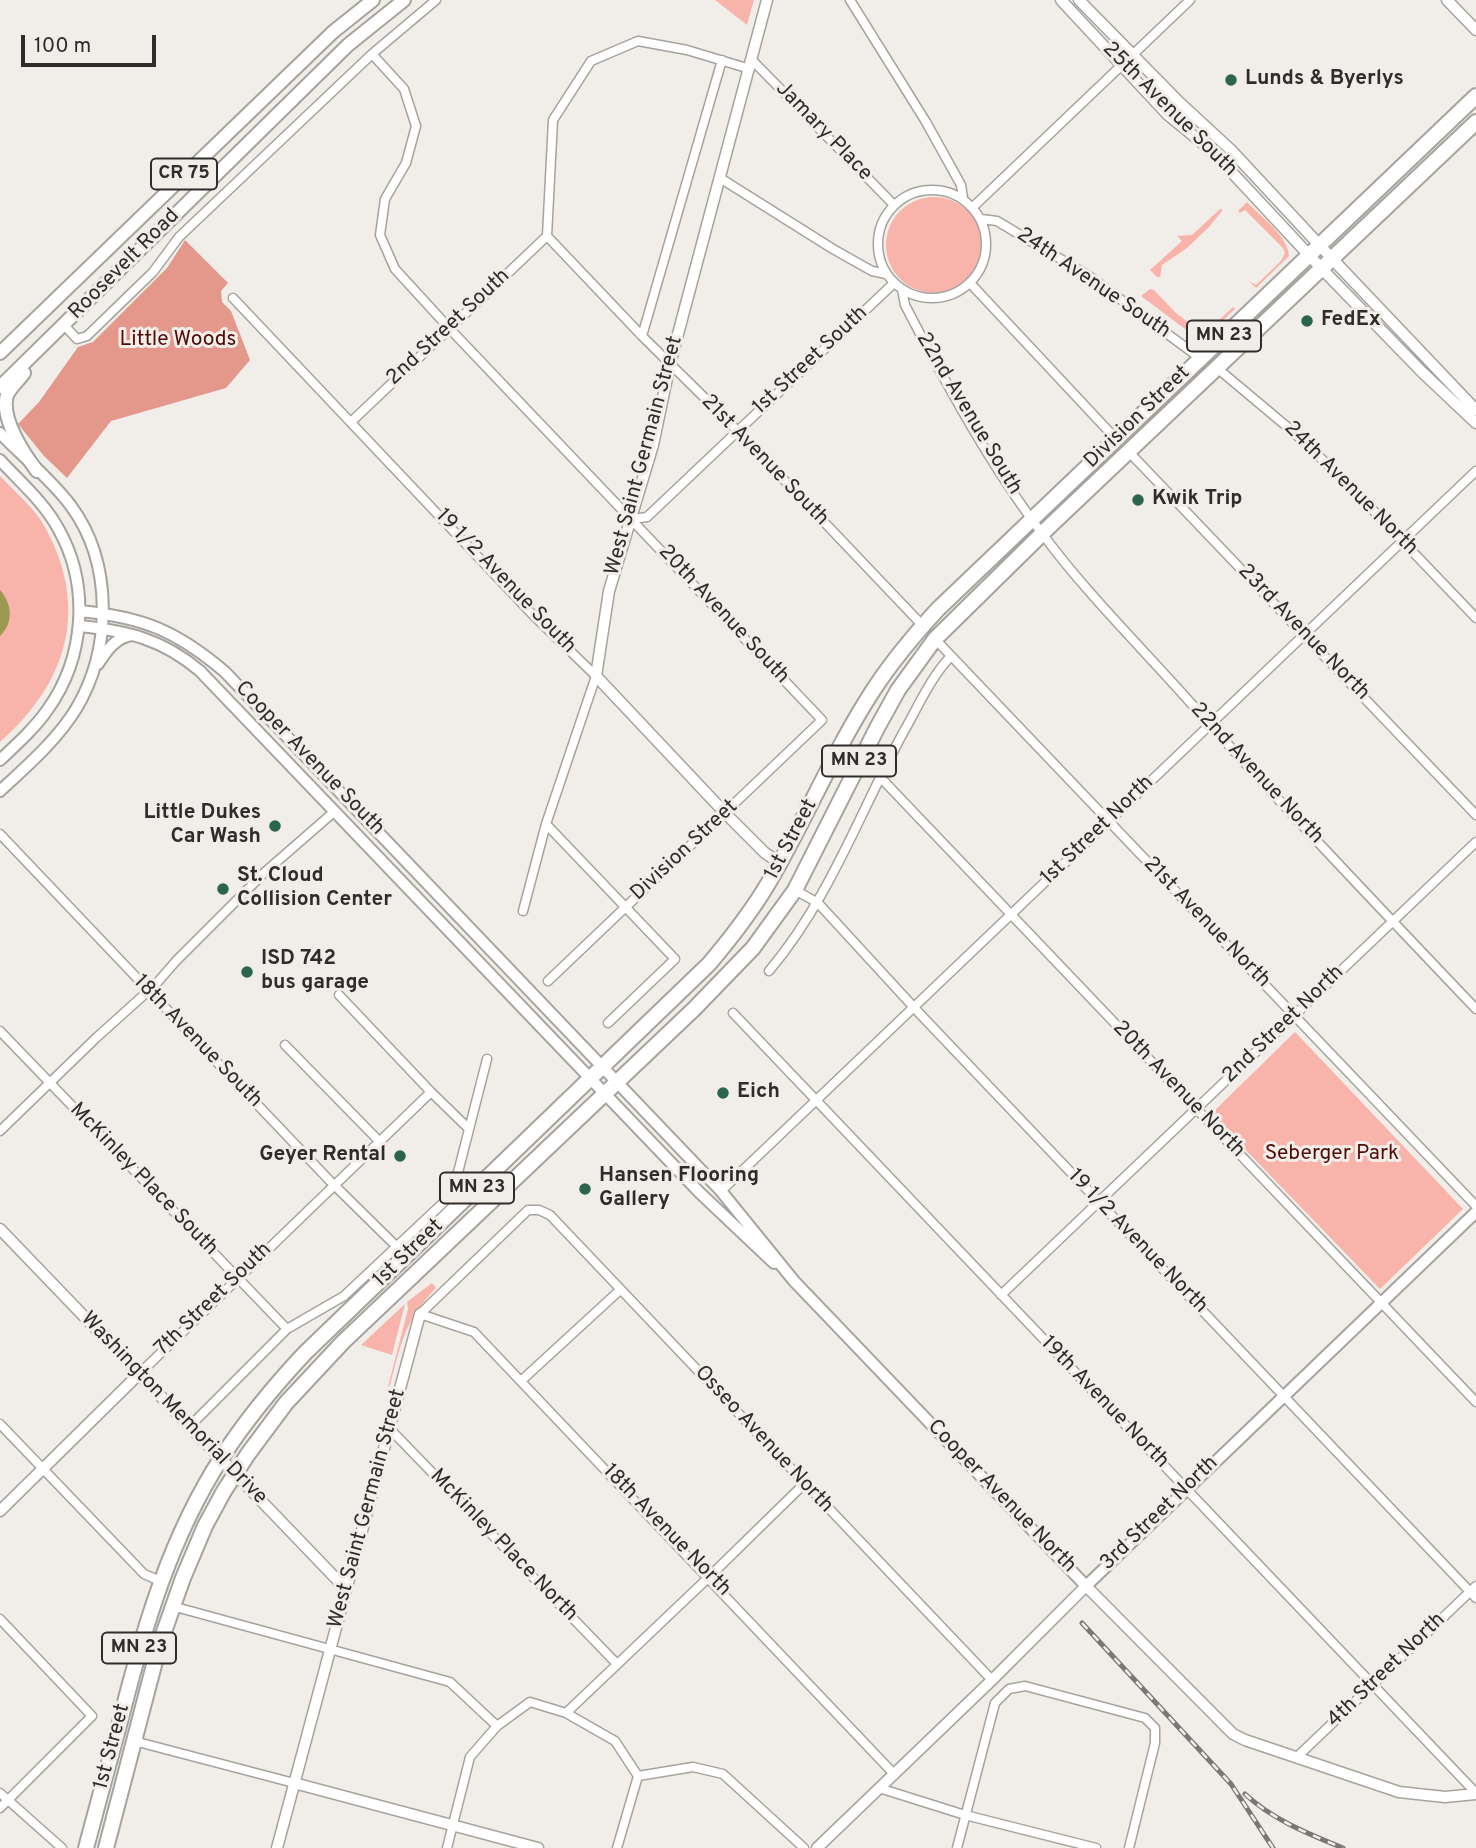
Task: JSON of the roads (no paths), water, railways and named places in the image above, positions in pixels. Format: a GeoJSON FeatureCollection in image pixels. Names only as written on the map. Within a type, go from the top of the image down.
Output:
{"type":"FeatureCollection","features":[{"type":"Feature","properties":{"kind":"highway","name":"Division Street"},"geometry":{"type":"LineString","coordinates":[[923,626],[1476,96]]}},
{"type":"Feature","properties":{"kind":"highway","name":"Division Street"},"geometry":{"type":"LineString","coordinates":[[935,639],[1476,122]]}},
{"type":"Feature","properties":{"kind":"highway","name":"1st Street"},"geometry":{"type":"LineString","coordinates":[[86,1848],[160,1581],[190,1515],[221,1458],[257,1409],[305,1353],[709,964],[746,918],[780,863],[858,715],[888,669],[923,626]]}},
{"type":"Feature","properties":{"kind":"highway","name":"1st Street"},"geometry":{"type":"LineString","coordinates":[[106,1848],[172,1606],[205,1526],[235,1474],[265,1430],[306,1380],[735,968],[765,933],[795,890],[898,690],[935,639]]}},
{"type":"Feature","properties":{"kind":"main road","name":"Roosevelt Road"},"geometry":{"type":"LineString","coordinates":[[0,353],[333,32],[373,0]]}},
{"type":"Feature","properties":{"kind":"main road","name":"Roosevelt Road"},"geometry":{"type":"LineString","coordinates":[[0,387],[348,45],[404,0]]}},
{"type":"Feature","properties":{"kind":"main road"},"geometry":{"type":"LineString","coordinates":[[37,471],[14,437],[5,404],[7,396],[50,339]]}},
{"type":"Feature","properties":{"kind":"main road"},"geometry":{"type":"LineString","coordinates":[[0,433],[72,507],[88,537],[99,571],[102,613],[98,653],[82,697],[68,720],[0,791]]}},
{"type":"Feature","properties":{"kind":"main road"},"geometry":{"type":"LineString","coordinates":[[0,460],[47,512],[60,531],[73,563],[80,611],[68,671],[56,697],[34,725],[0,760]]}},
{"type":"Feature","properties":{"kind":"main road","name":"Cooper Avenue South"},"geometry":{"type":"LineString","coordinates":[[80,611],[141,621],[174,635],[225,672],[604,1068]]}},
{"type":"Feature","properties":{"kind":"main road"},"geometry":{"type":"LineString","coordinates":[[79,626],[136,635],[164,646],[200,671],[604,1094],[737,1230],[794,1281]]}},
{"type":"Feature","properties":{"kind":"main road"},"geometry":{"type":"LineString","coordinates":[[92,672],[117,641],[125,636],[136,635]]}},
{"type":"Feature","properties":{"kind":"main road","name":"Cooper Avenue North"},"geometry":{"type":"LineString","coordinates":[[604,1068],[721,1191],[794,1281],[1086,1586]]}},
{"type":"Feature","properties":{"kind":"main road","name":"3rd Street North"},"geometry":{"type":"LineString","coordinates":[[1086,1586],[1476,1212]]}},
{"type":"Feature","properties":{"kind":"street"},"geometry":{"type":"LineString","coordinates":[[64,325],[77,339],[87,336],[152,272],[178,237],[372,54],[436,0]]}},
{"type":"Feature","properties":{"kind":"street","name":"West Saint Germain Street"},"geometry":{"type":"LineString","coordinates":[[523,911],[546,824],[596,676],[609,591],[653,445],[670,364],[767,0]]}},
{"type":"Feature","properties":{"kind":"street"},"geometry":{"type":"LineString","coordinates":[[849,0],[926,122],[961,185],[963,198]]}},
{"type":"Feature","properties":{"kind":"street","name":"25th Avenue South"},"geometry":{"type":"LineString","coordinates":[[1060,0],[1168,115],[1212,150],[1249,190],[1314,250]]}},
{"type":"Feature","properties":{"kind":"street","name":"25th Avenue South"},"geometry":{"type":"LineString","coordinates":[[1079,0],[1260,180],[1314,250]]}},
{"type":"Feature","properties":{"kind":"street"},"geometry":{"type":"LineString","coordinates":[[973,207],[1190,0]]}},
{"type":"Feature","properties":{"kind":"street"},"geometry":{"type":"LineString","coordinates":[[1447,0],[1476,30]]}},
{"type":"Feature","properties":{"kind":"street","name":"Jamary Place"},"geometry":{"type":"LineString","coordinates":[[547,236],[553,120],[591,61],[638,41],[751,64],[894,205]]}},
{"type":"Feature","properties":{"kind":"street","name":"20th Avenue South"},"geometry":{"type":"LineString","coordinates":[[372,54],[404,89],[416,126],[406,163],[385,199],[380,235],[395,269],[822,720]]}},
{"type":"Feature","properties":{"kind":"street","name":"West Saint Germain Street"},"geometry":{"type":"LineString","coordinates":[[642,336],[722,60]]}},
{"type":"Feature","properties":{"kind":"street"},"geometry":{"type":"LineString","coordinates":[[720,178],[833,249],[872,271],[886,274]]}},
{"type":"Feature","properties":{"kind":"street"},"geometry":{"type":"LineString","coordinates":[[928,189],[946,191],[963,198],[981,219],[986,235],[986,253],[981,270],[955,294],[937,298],[918,297],[902,289],[886,274],[879,256],[878,238],[883,220],[894,205],[909,194],[928,189]]}},
{"type":"Feature","properties":{"kind":"street","name":"24th Avenue South"},"geometry":{"type":"LineString","coordinates":[[981,219],[997,220],[1088,276],[1200,358]]}},
{"type":"Feature","properties":{"kind":"street","name":"2nd Street South"},"geometry":{"type":"LineString","coordinates":[[352,421],[547,236]]}},
{"type":"Feature","properties":{"kind":"street","name":"21st Avenue South"},"geometry":{"type":"LineString","coordinates":[[547,236],[923,626]]}},
{"type":"Feature","properties":{"kind":"street"},"geometry":{"type":"LineString","coordinates":[[1314,250],[1476,410]]}},
{"type":"Feature","properties":{"kind":"street"},"geometry":{"type":"LineString","coordinates":[[1327,263],[1422,372],[1476,423]]}},
{"type":"Feature","properties":{"kind":"street","name":"1st Street South"},"geometry":{"type":"LineString","coordinates":[[632,519],[647,517],[894,283]]}},
{"type":"Feature","properties":{"kind":"street"},"geometry":{"type":"LineString","coordinates":[[970,283],[1116,439]]}},
{"type":"Feature","properties":{"kind":"street","name":"22nd Avenue South"},"geometry":{"type":"LineString","coordinates":[[902,289],[905,305],[950,388],[1042,534]]}},
{"type":"Feature","properties":{"kind":"street","name":"19 1/2 Avenue South"},"geometry":{"type":"LineString","coordinates":[[233,298],[534,616],[596,676],[725,813],[765,853],[780,863]]}},
{"type":"Feature","properties":{"kind":"street","name":"24th Avenue North"},"geometry":{"type":"LineString","coordinates":[[1217,368],[1291,430],[1365,501],[1476,618]]}},
{"type":"Feature","properties":{"kind":"street","name":"23rd Avenue North"},"geometry":{"type":"LineString","coordinates":[[1129,452],[1476,815]]}},
{"type":"Feature","properties":{"kind":"street","name":"1st Street North"},"geometry":{"type":"LineString","coordinates":[[721,1191],[1476,471]]}},
{"type":"Feature","properties":{"kind":"street","name":"22nd Avenue North"},"geometry":{"type":"LineString","coordinates":[[1042,534],[1077,577],[1210,725],[1476,1009]]}},
{"type":"Feature","properties":{"kind":"street","name":"21st Avenue North"},"geometry":{"type":"LineString","coordinates":[[935,639],[1476,1206]]}},
{"type":"Feature","properties":{"kind":"street"},"geometry":{"type":"LineString","coordinates":[[769,971],[795,940],[818,903],[880,777],[935,676],[951,656]]}},
{"type":"Feature","properties":{"kind":"street","name":"Division Street"},"geometry":{"type":"LineString","coordinates":[[548,981],[822,720]]}},
{"type":"Feature","properties":{"kind":"street","name":"20th Avenue North"},"geometry":{"type":"LineString","coordinates":[[880,777],[1476,1402]]}},
{"type":"Feature","properties":{"kind":"street"},"geometry":{"type":"LineString","coordinates":[[0,1131],[164,976],[265,872],[335,811]]}},
{"type":"Feature","properties":{"kind":"street"},"geometry":{"type":"LineString","coordinates":[[546,824],[675,959],[608,1023]]}},
{"type":"Feature","properties":{"kind":"street","name":"18th Avenue South"},"geometry":{"type":"LineString","coordinates":[[0,834],[334,1185],[397,1247]]}},
{"type":"Feature","properties":{"kind":"street","name":"2nd Street North"},"geometry":{"type":"LineString","coordinates":[[1001,1295],[1476,842]]}},
{"type":"Feature","properties":{"kind":"street","name":"19 1/2 Avenue North"},"geometry":{"type":"LineString","coordinates":[[795,890],[818,903],[913,1007],[1283,1396],[1474,1592]]}},
{"type":"Feature","properties":{"kind":"street"},"geometry":{"type":"LineString","coordinates":[[339,995],[468,1128]]}},
{"type":"Feature","properties":{"kind":"street","name":"19th Avenue North"},"geometry":{"type":"LineString","coordinates":[[733,1013],[1476,1794]]}},
{"type":"Feature","properties":{"kind":"street","name":"McKinley Place South"},"geometry":{"type":"LineString","coordinates":[[0,1031],[287,1329]]}},
{"type":"Feature","properties":{"kind":"street"},"geometry":{"type":"LineString","coordinates":[[285,1045],[380,1142]]}},
{"type":"Feature","properties":{"kind":"street"},"geometry":{"type":"LineString","coordinates":[[191,1425],[287,1329],[344,1296],[444,1202],[454,1188],[487,1059]]}},
{"type":"Feature","properties":{"kind":"street","name":"7th Street South"},"geometry":{"type":"LineString","coordinates":[[0,1511],[431,1092]]}},
{"type":"Feature","properties":{"kind":"street","name":"Osseo Avenue North"},"geometry":{"type":"LineString","coordinates":[[420,1314],[528,1210],[539,1210],[550,1215],[992,1680]]}},
{"type":"Feature","properties":{"kind":"street","name":"Washington Memorial Drive"},"geometry":{"type":"LineString","coordinates":[[0,1229],[346,1589]]}},
{"type":"Feature","properties":{"kind":"street"},"geometry":{"type":"LineString","coordinates":[[522,1380],[620,1290]]}},
{"type":"Feature","properties":{"kind":"street","name":"West Saint Germain Street"},"geometry":{"type":"LineString","coordinates":[[277,1848],[420,1314]]}},
{"type":"Feature","properties":{"kind":"street","name":"18th Avenue North"},"geometry":{"type":"LineString","coordinates":[[420,1314],[474,1332],[894,1774]]}},
{"type":"Feature","properties":{"kind":"street"},"geometry":{"type":"LineString","coordinates":[[0,1424],[144,1574],[160,1581]]}},
{"type":"Feature","properties":{"kind":"street","name":"McKinley Place North"},"geometry":{"type":"LineString","coordinates":[[389,1428],[617,1664]]}},
{"type":"Feature","properties":{"kind":"street"},"geometry":{"type":"LineString","coordinates":[[566,1713],[804,1484]]}},
{"type":"Feature","properties":{"kind":"street","name":"3rd Street North"},"geometry":{"type":"LineString","coordinates":[[817,1848],[1086,1586]]}},
{"type":"Feature","properties":{"kind":"street","name":"Cooper Avenue North"},"geometry":{"type":"LineString","coordinates":[[1086,1586],[1233,1734],[1399,1792],[1445,1797],[1476,1794]]}},
{"type":"Feature","properties":{"kind":"street","name":"4th Street North"},"geometry":{"type":"LineString","coordinates":[[1298,1756],[1474,1592]]}},
{"type":"Feature","properties":{"kind":"street"},"geometry":{"type":"LineString","coordinates":[[172,1606],[450,1682],[497,1726]]}},
{"type":"Feature","properties":{"kind":"street"},"geometry":{"type":"LineString","coordinates":[[0,1619],[92,1716],[0,1808]]}},
{"type":"Feature","properties":{"kind":"street"},"geometry":{"type":"LineString","coordinates":[[957,1848],[995,1703],[1009,1689],[1025,1686],[1145,1718],[1155,1728],[1155,1743],[1129,1848]]}},
{"type":"Feature","properties":{"kind":"street"},"geometry":{"type":"LineString","coordinates":[[447,1848],[470,1757],[497,1726],[530,1702],[566,1713],[615,1741],[638,1776],[617,1848]]}},
{"type":"Feature","properties":{"kind":"street"},"geometry":{"type":"LineString","coordinates":[[134,1741],[538,1848]]}},
{"type":"Feature","properties":{"kind":"street"},"geometry":{"type":"LineString","coordinates":[[638,1776],[693,1767],[723,1774],[804,1848]]}},
{"type":"Feature","properties":{"kind":"street"},"geometry":{"type":"LineString","coordinates":[[879,1788],[965,1815],[1096,1848]]}},
{"type":"Feature","properties":{"kind":"street"},"geometry":{"type":"LineString","coordinates":[[0,1793],[62,1848]]}},
{"type":"Feature","properties":{"kind":"railway"},"geometry":{"type":"LineString","coordinates":[[1082,1623],[1231,1784],[1273,1848]]}},
{"type":"Feature","properties":{"kind":"railway"},"geometry":{"type":"LineString","coordinates":[[1245,1794],[1279,1819],[1343,1848]]}},
{"type":"Feature","properties":{"kind":"place","name":"Lunds & Byerlys"},"geometry":{"type":"Point","coordinates":[1231,80]}},
{"type":"Feature","properties":{"kind":"place","name":"FedEx"},"geometry":{"type":"Point","coordinates":[1307,321]}},
{"type":"Feature","properties":{"kind":"place","name":"Kwik Trip"},"geometry":{"type":"Point","coordinates":[1138,500]}},
{"type":"Feature","properties":{"kind":"place","name":"Little Dukes Car Wash"},"geometry":{"type":"Point","coordinates":[275,826]}},
{"type":"Feature","properties":{"kind":"place","name":"St. Cloud Collision Center"},"geometry":{"type":"Point","coordinates":[223,889]}},
{"type":"Feature","properties":{"kind":"place","name":"ISD 742 bus garage"},"geometry":{"type":"Point","coordinates":[247,972]}},
{"type":"Feature","properties":{"kind":"place","name":"Eich"},"geometry":{"type":"Point","coordinates":[723,1093]}},
{"type":"Feature","properties":{"kind":"place","name":"Geyer Rental"},"geometry":{"type":"Point","coordinates":[400,1156]}},
{"type":"Feature","properties":{"kind":"place","name":"Hansen Flooring Gallery"},"geometry":{"type":"Point","coordinates":[585,1189]}},
{"type":"Feature","properties":{"kind":"park label","name":"Little Woods"},"geometry":{"type":"Point","coordinates":[178,341]}},
{"type":"Feature","properties":{"kind":"park label","name":"Seberger Park"},"geometry":{"type":"Point","coordinates":[1332,1155]}}]}
